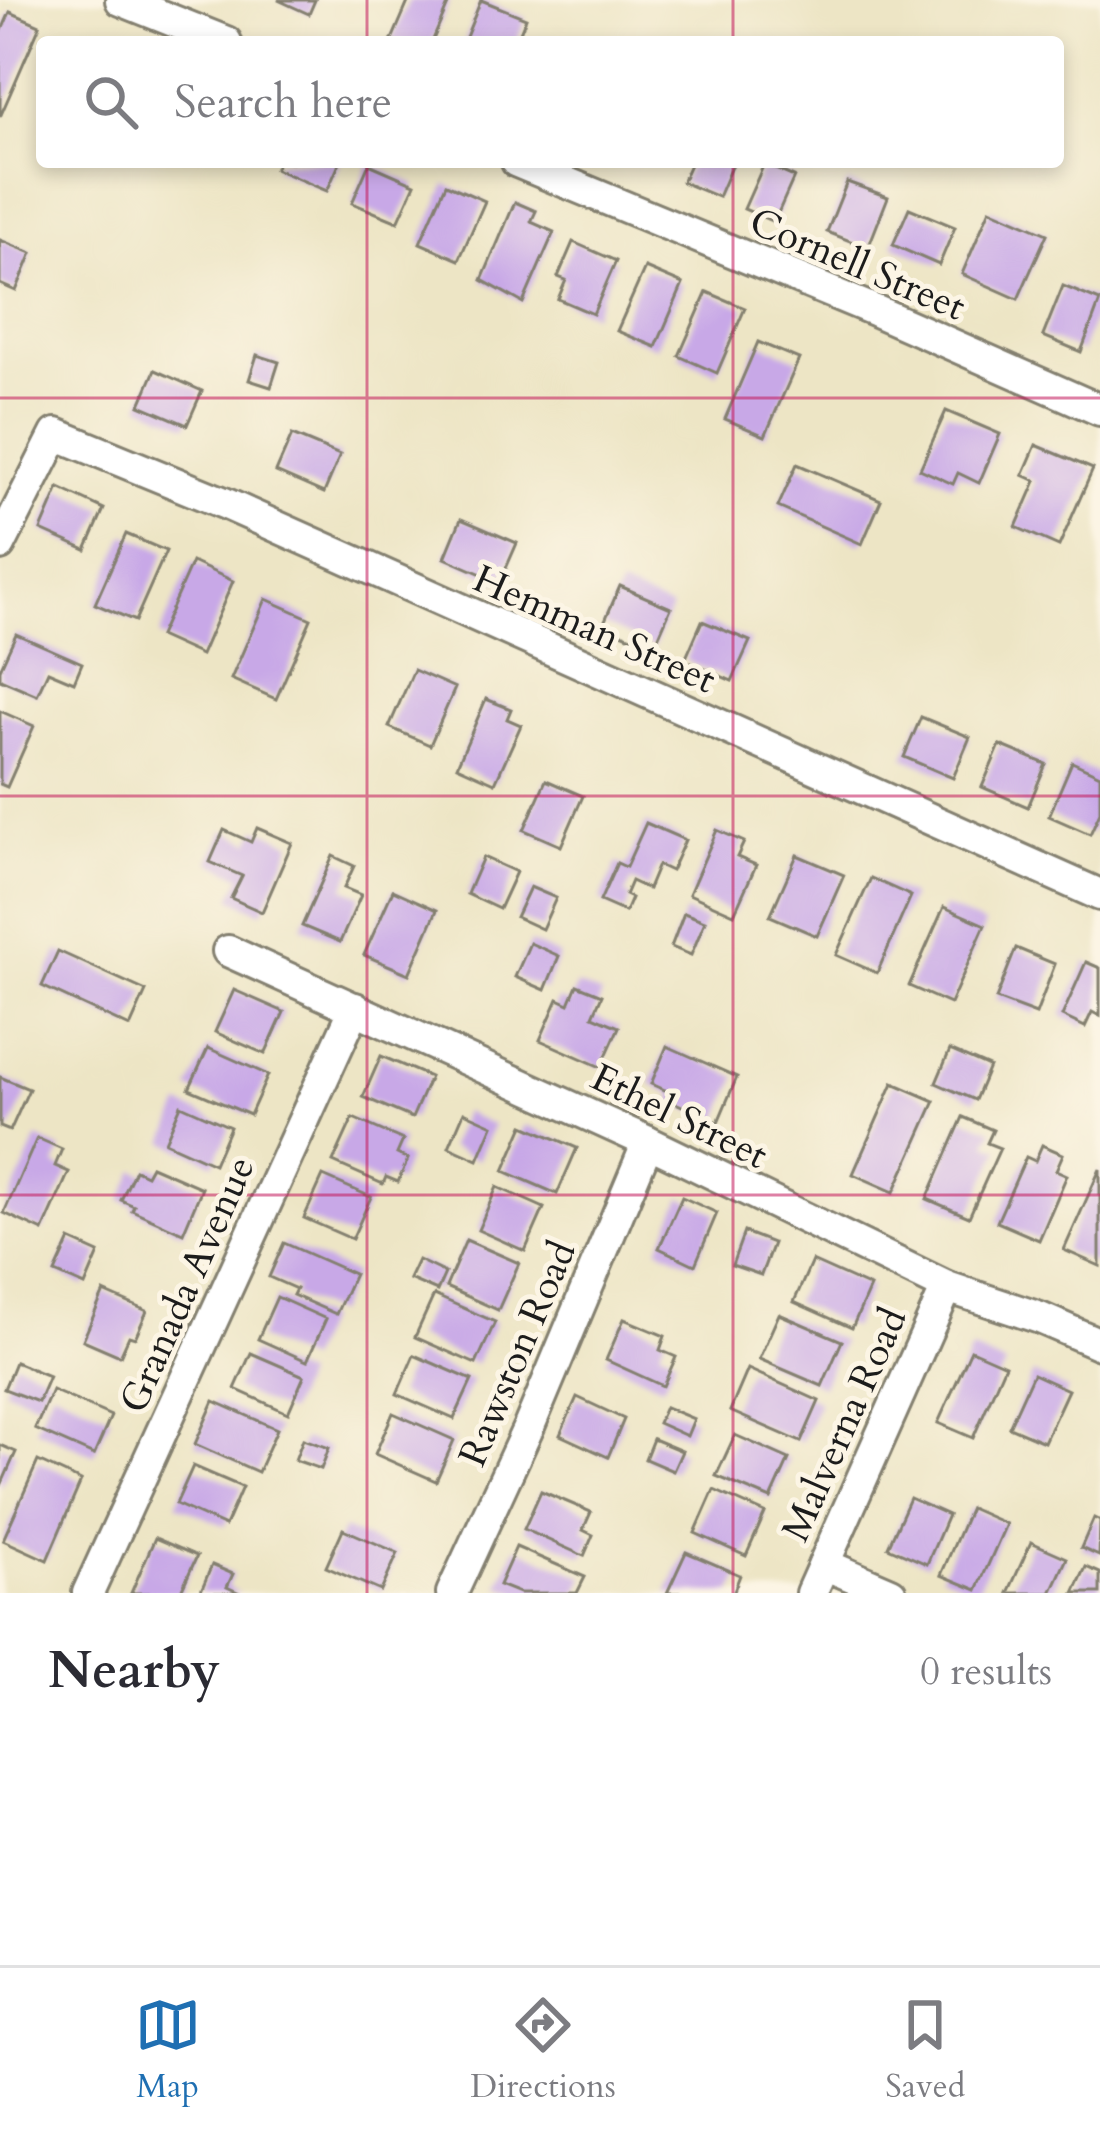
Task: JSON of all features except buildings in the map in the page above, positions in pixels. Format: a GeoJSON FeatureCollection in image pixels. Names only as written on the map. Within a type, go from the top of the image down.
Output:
{"type":"FeatureCollection","features":[{"type":"Feature","properties":{"kind":"street"},"geometry":{"type":"LineString","coordinates":[[122,0],[211,36]]}},
{"type":"Feature","properties":{"kind":"street","name":"Cornell Street"},"geometry":{"type":"LineString","coordinates":[[532,168],[1100,410]]}},
{"type":"Feature","properties":{"kind":"street","name":"Hemman Street"},"geometry":{"type":"LineString","coordinates":[[11,494],[56,434],[224,503],[1100,895]]}},
{"type":"Feature","properties":{"kind":"street"},"geometry":{"type":"LineString","coordinates":[[0,545],[11,494]]}},
{"type":"Feature","properties":{"kind":"street","name":"Ethel Street"},"geometry":{"type":"LineString","coordinates":[[228,951],[648,1142],[947,1287],[1100,1344]]}},
{"type":"Feature","properties":{"kind":"street","name":"Granada Avenue"},"geometry":{"type":"LineString","coordinates":[[88,1593],[355,1007]]}},
{"type":"Feature","properties":{"kind":"street","name":"Rawston Road"},"geometry":{"type":"LineString","coordinates":[[452,1593],[530,1424],[648,1142]]}},
{"type":"Feature","properties":{"kind":"street","name":"Malverna Road"},"geometry":{"type":"LineString","coordinates":[[811,1593],[947,1287]]}},
{"type":"Feature","properties":{"kind":"street"},"geometry":{"type":"LineString","coordinates":[[824,1564],[891,1593]]}}]}
